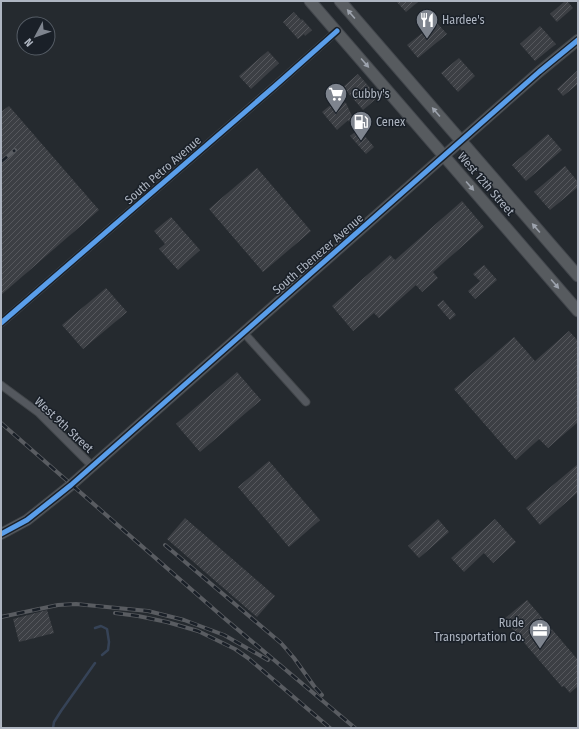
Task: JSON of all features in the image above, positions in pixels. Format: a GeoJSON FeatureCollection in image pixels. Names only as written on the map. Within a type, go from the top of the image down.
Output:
{"type":"FeatureCollection","features":[{"type":"Feature","properties":{"kind":"main road","name":"West 12th Street"},"geometry":{"type":"LineString","coordinates":[[310,1],[578,311]]}},
{"type":"Feature","properties":{"kind":"main road","name":"West 12th Street"},"geometry":{"type":"LineString","coordinates":[[340,1],[578,276]]}},
{"type":"Feature","properties":{"kind":"street","name":"South Petro Avenue"},"geometry":{"type":"LineString","coordinates":[[1,323],[337,32]]}},
{"type":"Feature","properties":{"kind":"street","name":"South Ebenezer Avenue"},"geometry":{"type":"LineString","coordinates":[[1,534],[27,520],[56,498],[539,72],[578,40]]}},
{"type":"Feature","properties":{"kind":"street"},"geometry":{"type":"LineString","coordinates":[[244,333],[306,402]]}},
{"type":"Feature","properties":{"kind":"street","name":"West 9th Street"},"geometry":{"type":"LineString","coordinates":[[1,385],[39,413],[92,466]]}},
{"type":"Feature","properties":{"kind":"building"},"geometry":{"type":"Polygon","coordinates":[[[396,1],[419,1],[406,12],[396,1]]]}},
{"type":"Feature","properties":{"kind":"building"},"geometry":{"type":"Polygon","coordinates":[[[565,1],[567,1],[573,8],[557,22],[550,14],[565,1]]]}},
{"type":"Feature","properties":{"kind":"building"},"geometry":{"type":"Polygon","coordinates":[[[294,12],[312,30],[305,36],[304,34],[298,39],[283,22],[294,12]]]}},
{"type":"Feature","properties":{"kind":"building","name":"Hardee's"},"geometry":{"type":"Polygon","coordinates":[[[436,22],[447,34],[418,58],[407,45],[436,22]]]}},
{"type":"Feature","properties":{"kind":"building"},"geometry":{"type":"Polygon","coordinates":[[[540,26],[556,44],[535,61],[520,44],[540,26]]]}},
{"type":"Feature","properties":{"kind":"building"},"geometry":{"type":"Polygon","coordinates":[[[268,51],[279,63],[251,89],[239,76],[268,51]]]}},
{"type":"Feature","properties":{"kind":"building"},"geometry":{"type":"Polygon","coordinates":[[[459,58],[475,76],[458,92],[441,73],[459,58]]]}},
{"type":"Feature","properties":{"kind":"building"},"geometry":{"type":"Polygon","coordinates":[[[578,70],[578,84],[563,96],[557,89],[578,70]]]}},
{"type":"Feature","properties":{"kind":"building"},"geometry":{"type":"Polygon","coordinates":[[[358,74],[378,97],[363,110],[343,87],[358,74]]]}},
{"type":"Feature","properties":{"kind":"building"},"geometry":{"type":"Polygon","coordinates":[[[336,98],[346,103],[353,118],[349,122],[348,120],[337,130],[322,112],[333,103],[331,102],[336,98]]]}},
{"type":"Feature","properties":{"kind":"building"},"geometry":{"type":"Polygon","coordinates":[[[9,106],[99,210],[1,295],[1,112],[9,106]]]}},
{"type":"Feature","properties":{"kind":"building"},"geometry":{"type":"Polygon","coordinates":[[[359,129],[374,147],[366,154],[350,136],[359,129]]]}},
{"type":"Feature","properties":{"kind":"building"},"geometry":{"type":"Polygon","coordinates":[[[548,134],[562,150],[526,181],[512,165],[548,134]]]}},
{"type":"Feature","properties":{"kind":"building"},"geometry":{"type":"Polygon","coordinates":[[[565,166],[578,182],[578,187],[550,210],[534,192],[565,166]]]}},
{"type":"Feature","properties":{"kind":"building"},"geometry":{"type":"Polygon","coordinates":[[[257,168],[311,231],[263,272],[209,209],[257,168]]]}},
{"type":"Feature","properties":{"kind":"building"},"geometry":{"type":"Polygon","coordinates":[[[462,201],[484,227],[433,272],[438,278],[422,292],[416,285],[379,318],[374,313],[353,331],[332,306],[390,255],[395,260],[462,201]]]}},
{"type":"Feature","properties":{"kind":"building"},"geometry":{"type":"Polygon","coordinates":[[[171,217],[200,250],[178,270],[159,249],[165,244],[154,231],[171,217]]]}},
{"type":"Feature","properties":{"kind":"building"},"geometry":{"type":"Polygon","coordinates":[[[484,265],[497,280],[475,299],[468,291],[480,281],[473,274],[484,265]]]}},
{"type":"Feature","properties":{"kind":"building"},"geometry":{"type":"Polygon","coordinates":[[[106,288],[127,312],[83,349],[62,325],[106,288]]]}},
{"type":"Feature","properties":{"kind":"building"},"geometry":{"type":"Polygon","coordinates":[[[443,300],[456,315],[450,320],[437,305],[443,300]]]}},
{"type":"Feature","properties":{"kind":"building"},"geometry":{"type":"Polygon","coordinates":[[[569,331],[578,341],[578,422],[548,448],[539,439],[516,460],[454,389],[514,337],[535,361],[569,331]]]}},
{"type":"Feature","properties":{"kind":"building"},"geometry":{"type":"Polygon","coordinates":[[[237,372],[261,400],[200,452],[176,424],[237,372]]]}},
{"type":"Feature","properties":{"kind":"building"},"geometry":{"type":"Polygon","coordinates":[[[269,461],[320,520],[289,547],[238,487],[269,461]]]}},
{"type":"Feature","properties":{"kind":"building"},"geometry":{"type":"Polygon","coordinates":[[[578,464],[578,492],[540,525],[526,508],[578,464]]]}},
{"type":"Feature","properties":{"kind":"building"},"geometry":{"type":"Polygon","coordinates":[[[185,518],[275,596],[257,617],[167,539],[185,518]]]}},
{"type":"Feature","properties":{"kind":"building"},"geometry":{"type":"Polygon","coordinates":[[[438,519],[449,532],[419,558],[408,546],[438,519]]]}},
{"type":"Feature","properties":{"kind":"building"},"geometry":{"type":"Polygon","coordinates":[[[495,519],[516,542],[493,563],[484,553],[464,572],[451,558],[495,519]]]}},
{"type":"Feature","properties":{"kind":"building"},"geometry":{"type":"Polygon","coordinates":[[[527,600],[578,660],[578,686],[570,693],[564,686],[562,687],[504,619],[527,600]]]}},
{"type":"Feature","properties":{"kind":"building"},"geometry":{"type":"Polygon","coordinates":[[[47,610],[54,633],[19,642],[13,619],[47,610]]]}},
{"type":"Feature","properties":{"kind":"waterway"},"geometry":{"type":"LineString","coordinates":[[95,628],[101,626],[107,629],[109,642],[108,650],[102,655]]}},
{"type":"Feature","properties":{"kind":"waterway"},"geometry":{"type":"LineString","coordinates":[[53,728],[54,722],[61,711],[95,663]]}},
{"type":"Feature","properties":{"kind":"railway"},"geometry":{"type":"LineString","coordinates":[[1,162],[15,150]]}},
{"type":"Feature","properties":{"kind":"railway"},"geometry":{"type":"LineString","coordinates":[[1,423],[224,618],[355,728]]}},
{"type":"Feature","properties":{"kind":"railway"},"geometry":{"type":"LineString","coordinates":[[165,545],[281,643],[322,695]]}},
{"type":"Feature","properties":{"kind":"railway"},"geometry":{"type":"LineString","coordinates":[[1,617],[58,605],[76,604],[148,611],[184,620],[224,635],[268,660]]}},
{"type":"Feature","properties":{"kind":"railway"},"geometry":{"type":"LineString","coordinates":[[115,613],[167,622],[198,631],[235,649],[248,658],[330,728]]}},
{"type":"Feature","properties":{"kind":"cycle path"},"geometry":{"type":"LineString","coordinates":[[1,323],[337,31]]}},
{"type":"Feature","properties":{"kind":"cycle path"},"geometry":{"type":"LineString","coordinates":[[1,534],[27,520],[71,485],[539,72],[578,40]]}},
{"type":"Feature","properties":{"kind":"place","name":"Hardee's"},"geometry":{"type":"Point","coordinates":[427,40]}},
{"type":"Feature","properties":{"kind":"place","name":"Cubby's"},"geometry":{"type":"Point","coordinates":[336,114]}},
{"type":"Feature","properties":{"kind":"place","name":"Cenex"},"geometry":{"type":"Point","coordinates":[361,142]}},
{"type":"Feature","properties":{"kind":"place","name":"Rude Transportation Co."},"geometry":{"type":"Point","coordinates":[540,650]}}]}
